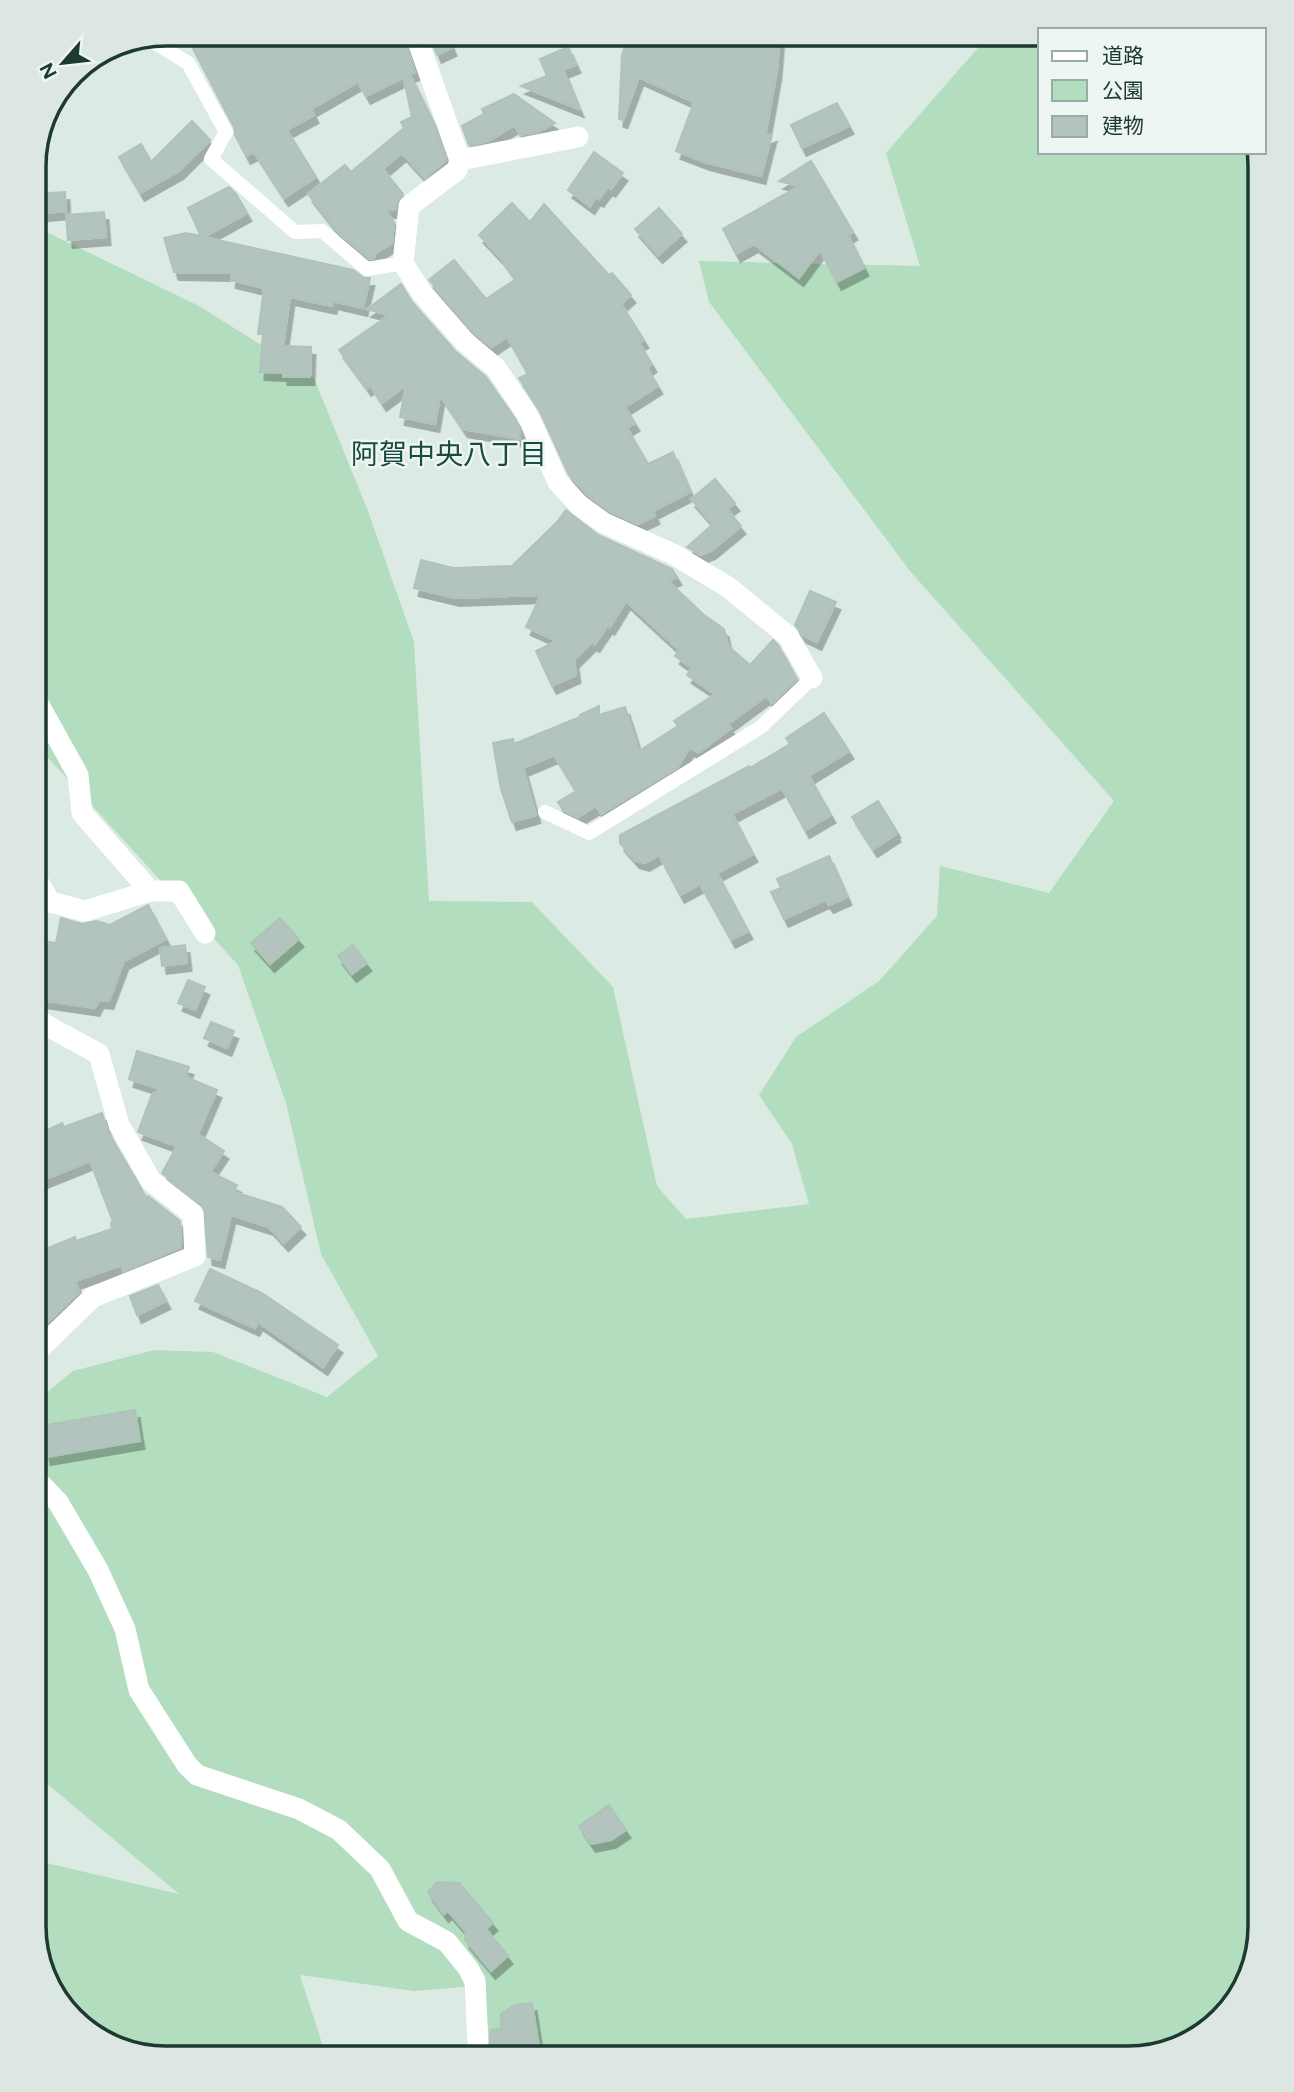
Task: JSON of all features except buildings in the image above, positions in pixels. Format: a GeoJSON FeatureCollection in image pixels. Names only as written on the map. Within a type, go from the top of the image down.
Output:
{"type":"FeatureCollection","features":[{"type":"Feature","properties":{"kind":"street"},"geometry":{"type":"LineString","coordinates":[[420,46],[460,160],[457,170],[409,206],[403,263],[422,293],[448,323],[465,342],[496,368],[527,414],[558,482],[579,505],[604,523],[673,554],[728,587],[788,636],[812,678]]}},
{"type":"Feature","properties":{"kind":"street"},"geometry":{"type":"LineString","coordinates":[[460,160],[578,137]]}},
{"type":"Feature","properties":{"kind":"street"},"geometry":{"type":"LineString","coordinates":[[46,717],[78,775],[82,813],[150,891]]}},
{"type":"Feature","properties":{"kind":"street"},"geometry":{"type":"LineString","coordinates":[[46,895],[50,902],[85,911],[150,891],[179,891],[205,933]]}},
{"type":"Feature","properties":{"kind":"street"},"geometry":{"type":"LineString","coordinates":[[46,1025],[99,1054],[119,1125],[151,1181],[193,1214],[195,1255],[93,1297],[46,1342]]}},
{"type":"Feature","properties":{"kind":"street"},"geometry":{"type":"LineString","coordinates":[[46,1490],[58,1502],[98,1570],[125,1629],[139,1690],[187,1765],[197,1776],[299,1809],[339,1830],[380,1869],[408,1921],[447,1942],[468,1968],[475,1981],[477,2046]]}},
{"type":"Feature","properties":{"kind":"lane"},"geometry":{"type":"LineString","coordinates":[[161,46],[188,63],[226,132],[211,159],[295,232],[322,230],[368,270],[403,263]]}},
{"type":"Feature","properties":{"kind":"lane"},"geometry":{"type":"LineString","coordinates":[[545,812],[589,833],[761,727],[812,678]]}},
{"type":"Feature","properties":{"kind":"green space"},"geometry":{"type":"Polygon","coordinates":[[[980,46],[1038,46],[1038,154],[1247,154],[1248,1926],[1242,1965],[1228,1993],[1208,2017],[1167,2040],[1128,2046],[466,2046],[485,1985],[414,1991],[300,1975],[323,2046],[158,2046],[127,2040],[86,2017],[75,2006],[58,1979],[48,1950],[46,1863],[179,1894],[46,1783],[46,1393],[73,1371],[154,1350],[213,1352],[327,1397],[378,1356],[321,1254],[286,1103],[238,965],[46,755],[46,232],[199,306],[314,378],[368,511],[414,642],[429,901],[532,902],[613,987],[657,1186],[686,1219],[809,1204],[792,1144],[759,1095],[796,1037],[879,981],[937,916],[940,866],[1049,893],[1114,801],[910,571],[709,302],[699,261],[920,266],[886,153],[980,46]]]}},
{"type":"Feature","properties":{"kind":"district","name":"阿賀中央八丁目"},"geometry":{"type":"Point","coordinates":[449,454]}}]}
